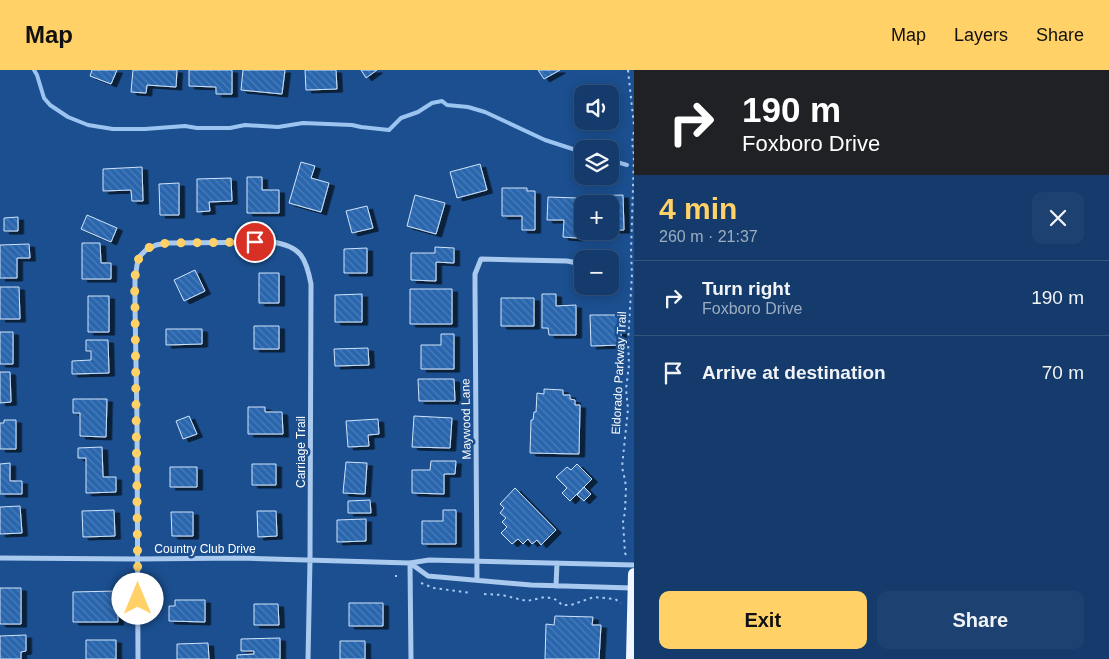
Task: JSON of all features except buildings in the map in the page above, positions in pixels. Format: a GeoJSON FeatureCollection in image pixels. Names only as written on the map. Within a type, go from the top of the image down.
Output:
{"type":"FeatureCollection","features":[{"type":"Feature","properties":{"kind":"main road"},"geometry":{"type":"LineString","coordinates":[[632,659],[634,574]]}},
{"type":"Feature","properties":{"kind":"street","name":"Carriage Trail"},"geometry":{"type":"LineString","coordinates":[[137,559],[135,307],[139,257],[146,250],[156,245],[168,243],[272,242],[296,249],[304,259],[311,284],[308,659]]}},
{"type":"Feature","properties":{"kind":"street","name":"Maywood Lane"},"geometry":{"type":"LineString","coordinates":[[477,580],[475,280],[477,268],[481,259],[574,262]]}},
{"type":"Feature","properties":{"kind":"street","name":"Country Club Drive"},"geometry":{"type":"LineString","coordinates":[[0,558],[241,558],[410,563],[429,560],[634,565]]}},
{"type":"Feature","properties":{"kind":"street"},"geometry":{"type":"LineString","coordinates":[[137,559],[138,659]]}},
{"type":"Feature","properties":{"kind":"street"},"geometry":{"type":"LineString","coordinates":[[410,563],[428,576],[516,584],[634,588]]}},
{"type":"Feature","properties":{"kind":"street"},"geometry":{"type":"LineString","coordinates":[[410,563],[411,659]]}},
{"type":"Feature","properties":{"kind":"street"},"geometry":{"type":"LineString","coordinates":[[556,563],[556,586]]}},
{"type":"Feature","properties":{"kind":"path"},"geometry":{"type":"LineString","coordinates":[[628,70],[634,126]]}},
{"type":"Feature","properties":{"kind":"path","name":"Eldorado Parkway Trail"},"geometry":{"type":"LineString","coordinates":[[626,555],[623,522],[625,512],[625,480],[622,467],[628,410],[626,389],[629,365],[628,342],[632,283],[634,155],[632,142],[634,131]]}},
{"type":"Feature","properties":{"kind":"path"},"geometry":{"type":"LineString","coordinates":[[421,583],[434,588],[471,593]]}},
{"type":"Feature","properties":{"kind":"path"},"geometry":{"type":"LineString","coordinates":[[484,594],[527,600],[545,597],[557,600],[565,605],[571,605],[594,597],[614,599],[621,602]]}},
{"type":"Feature","properties":{"kind":"waterway"},"geometry":{"type":"LineString","coordinates":[[34,70],[44,98],[50,105],[68,117],[88,125],[113,129],[185,126],[230,128],[245,125],[278,127],[303,123],[352,125],[389,130],[401,118],[418,112],[432,103],[442,101],[447,105],[468,107],[485,112],[545,140],[574,149]]}},
{"type":"Feature","properties":{"kind":"waterway"},"geometry":{"type":"LineString","coordinates":[[619,163],[627,165]]}},
{"type":"Feature","properties":{"kind":"route"},"geometry":{"type":"LineString","coordinates":[[138,599],[135,307],[139,257],[146,250],[156,245],[168,243],[255,242]]}}]}
